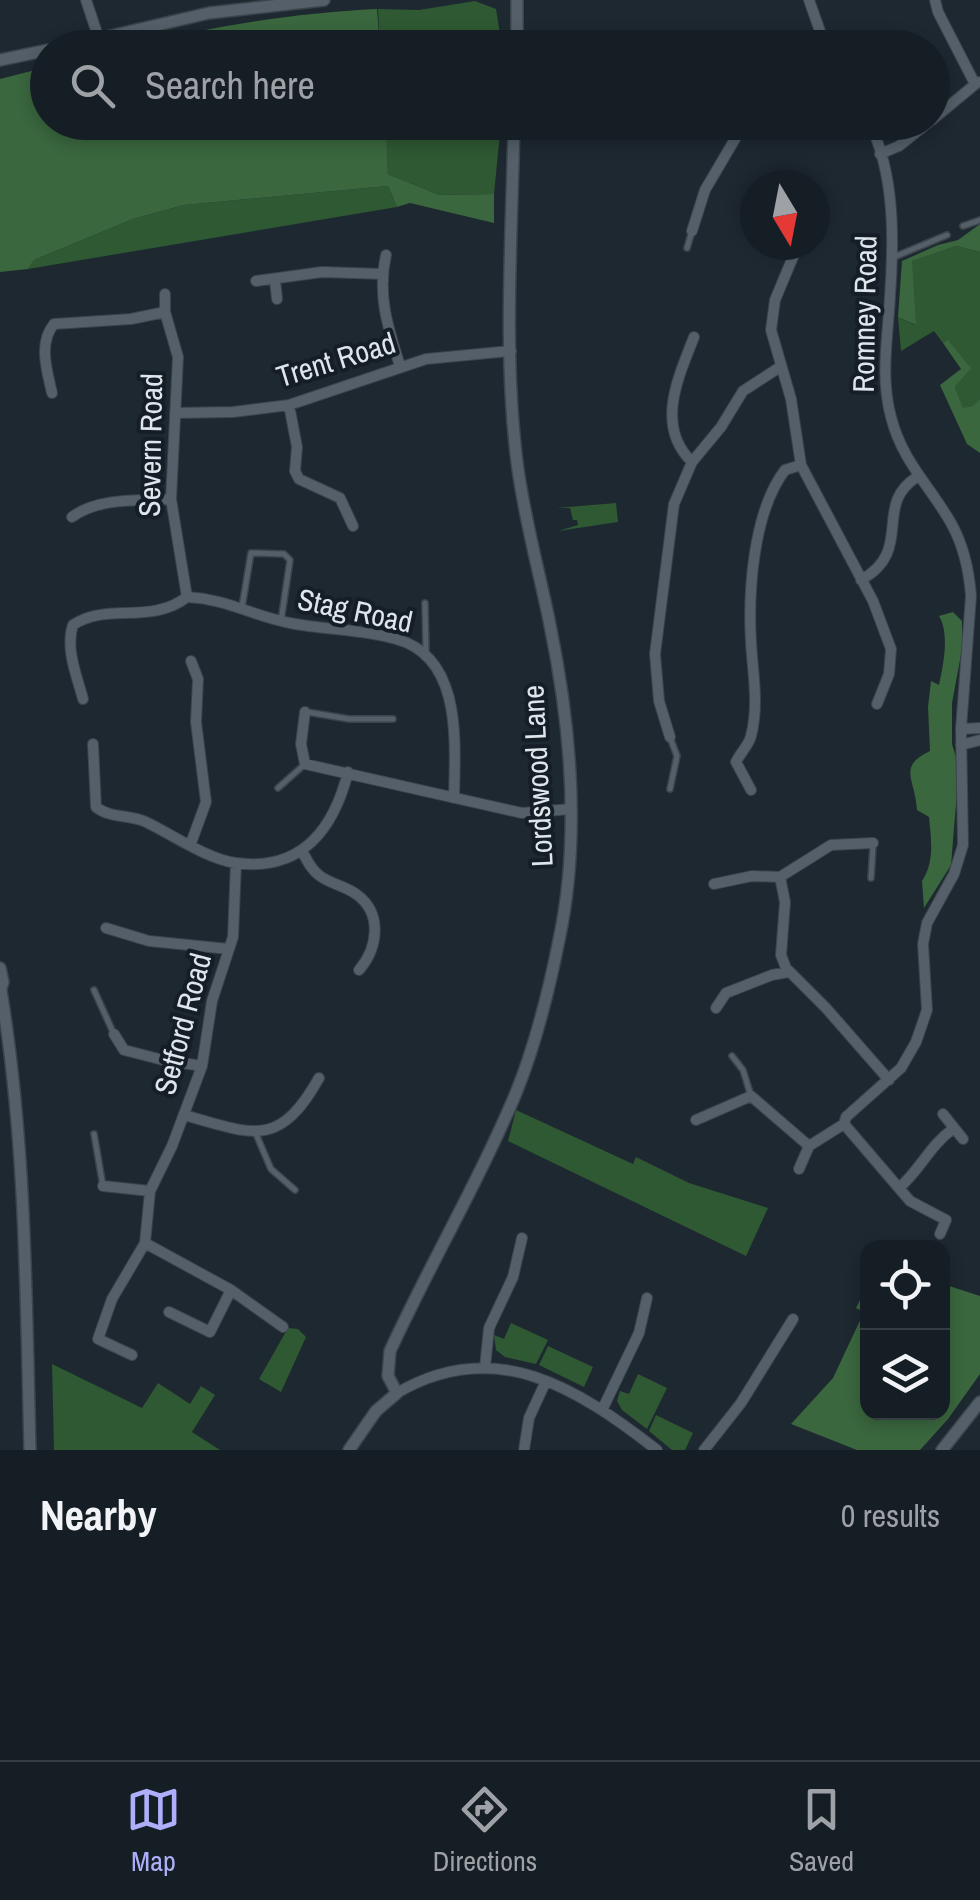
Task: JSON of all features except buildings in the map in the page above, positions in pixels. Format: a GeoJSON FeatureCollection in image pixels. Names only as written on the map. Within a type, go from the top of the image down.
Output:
{"type":"FeatureCollection","features":[{"type":"Feature","properties":{"kind":"street"},"geometry":{"type":"LineString","coordinates":[[86,0],[97,30]]}},
{"type":"Feature","properties":{"kind":"street"},"geometry":{"type":"LineString","coordinates":[[138,30],[210,13],[324,0]]}},
{"type":"Feature","properties":{"kind":"street"},"geometry":{"type":"LineString","coordinates":[[517,0],[517,30]]}},
{"type":"Feature","properties":{"kind":"street"},"geometry":{"type":"LineString","coordinates":[[809,0],[819,30]]}},
{"type":"Feature","properties":{"kind":"street"},"geometry":{"type":"LineString","coordinates":[[936,0],[948,30]]}},
{"type":"Feature","properties":{"kind":"street"},"geometry":{"type":"LineString","coordinates":[[950,33],[978,82],[950,105]]}},
{"type":"Feature","properties":{"kind":"street"},"geometry":{"type":"LineString","coordinates":[[0,60],[30,54]]}},
{"type":"Feature","properties":{"kind":"street","name":"Lordswood Lane"},"geometry":{"type":"LineString","coordinates":[[397,1393],[388,1376],[390,1351],[516,1092],[560,940],[568,881],[568,742],[560,680],[529,540],[517,463],[511,351],[514,140]]}},
{"type":"Feature","properties":{"kind":"street"},"geometry":{"type":"LineString","coordinates":[[692,231],[705,190],[734,140]]}},
{"type":"Feature","properties":{"kind":"street","name":"Romney Road"},"geometry":{"type":"LineString","coordinates":[[809,1146],[844,1124],[910,1055],[927,1010],[925,932],[963,845],[960,729],[971,596],[968,568],[952,524],[917,477],[890,417],[884,381],[891,258],[888,184],[875,140]]}},
{"type":"Feature","properties":{"kind":"street"},"geometry":{"type":"LineString","coordinates":[[880,154],[907,140]]}},
{"type":"Feature","properties":{"kind":"street"},"geometry":{"type":"LineString","coordinates":[[386,255],[383,312],[400,366]]}},
{"type":"Feature","properties":{"kind":"street"},"geometry":{"type":"LineString","coordinates":[[791,260],[774,300],[771,330],[791,399],[801,465],[883,621],[892,649],[878,704]]}},
{"type":"Feature","properties":{"kind":"street"},"geometry":{"type":"LineString","coordinates":[[256,281],[330,271],[382,274]]}},
{"type":"Feature","properties":{"kind":"street"},"geometry":{"type":"LineString","coordinates":[[275,280],[277,299]]}},
{"type":"Feature","properties":{"kind":"street","name":"Severn Road"},"geometry":{"type":"LineString","coordinates":[[165,294],[165,312],[178,357],[171,499],[187,598]]}},
{"type":"Feature","properties":{"kind":"street"},"geometry":{"type":"LineString","coordinates":[[52,394],[45,344],[54,324],[131,319],[165,312]]}},
{"type":"Feature","properties":{"kind":"street"},"geometry":{"type":"LineString","coordinates":[[692,462],[675,442],[672,411],[677,380],[694,336]]}},
{"type":"Feature","properties":{"kind":"street","name":"Trent Road"},"geometry":{"type":"LineString","coordinates":[[174,413],[233,412],[289,404],[331,393],[400,366],[456,354],[511,351]]}},
{"type":"Feature","properties":{"kind":"street"},"geometry":{"type":"LineString","coordinates":[[670,737],[659,701],[656,632],[674,504],[692,462],[721,428],[743,392],[780,367]]}},
{"type":"Feature","properties":{"kind":"street"},"geometry":{"type":"LineString","coordinates":[[289,404],[297,447],[295,472],[299,479],[340,498],[353,526]]}},
{"type":"Feature","properties":{"kind":"street"},"geometry":{"type":"LineString","coordinates":[[752,790],[736,762],[751,738],[756,698],[750,608],[752,576],[767,504],[786,470],[801,465]]}},
{"type":"Feature","properties":{"kind":"street"},"geometry":{"type":"LineString","coordinates":[[861,580],[883,565],[897,496],[902,486],[917,477]]}},
{"type":"Feature","properties":{"kind":"street"},"geometry":{"type":"LineString","coordinates":[[72,517],[84,508],[108,503],[171,499]]}},
{"type":"Feature","properties":{"kind":"street"},"geometry":{"type":"LineString","coordinates":[[83,699],[71,654],[69,637],[73,626],[90,618],[154,613],[187,598]]}},
{"type":"Feature","properties":{"kind":"street","name":"Stag Road"},"geometry":{"type":"LineString","coordinates":[[187,598],[211,598],[280,621],[400,640],[426,654],[445,684],[452,714],[454,798]]}},
{"type":"Feature","properties":{"kind":"street"},"geometry":{"type":"LineString","coordinates":[[190,844],[206,802],[196,722],[198,679],[191,661]]}},
{"type":"Feature","properties":{"kind":"street"},"geometry":{"type":"LineString","coordinates":[[304,712],[304,764],[522,813],[570,809]]}},
{"type":"Feature","properties":{"kind":"street"},"geometry":{"type":"LineString","coordinates":[[960,729],[980,728]]}},
{"type":"Feature","properties":{"kind":"street"},"geometry":{"type":"LineString","coordinates":[[962,744],[980,740]]}},
{"type":"Feature","properties":{"kind":"street"},"geometry":{"type":"LineString","coordinates":[[93,744],[96,807],[106,815],[142,820],[210,855],[236,863],[269,862],[302,851],[317,839],[331,820],[348,772]]}},
{"type":"Feature","properties":{"kind":"street"},"geometry":{"type":"LineString","coordinates":[[714,884],[752,876],[780,876],[831,844],[874,843]]}},
{"type":"Feature","properties":{"kind":"street"},"geometry":{"type":"LineString","coordinates":[[302,851],[319,876],[356,894],[368,906],[375,938],[359,970]]}},
{"type":"Feature","properties":{"kind":"street","name":"Setford Road"},"geometry":{"type":"LineString","coordinates":[[132,1355],[93,1336],[145,1243],[150,1191],[202,1066],[212,1001],[233,937],[236,863]]}},
{"type":"Feature","properties":{"kind":"street"},"geometry":{"type":"LineString","coordinates":[[780,876],[785,902],[782,956],[788,972],[826,1008],[889,1080]]}},
{"type":"Feature","properties":{"kind":"street"},"geometry":{"type":"LineString","coordinates":[[106,928],[150,941],[229,949]]}},
{"type":"Feature","properties":{"kind":"street"},"geometry":{"type":"LineString","coordinates":[[0,968],[26,1294],[30,1450]]}},
{"type":"Feature","properties":{"kind":"street"},"geometry":{"type":"LineString","coordinates":[[716,1008],[726,993],[788,972]]}},
{"type":"Feature","properties":{"kind":"street"},"geometry":{"type":"LineString","coordinates":[[114,1034],[124,1050],[202,1066]]}},
{"type":"Feature","properties":{"kind":"street"},"geometry":{"type":"LineString","coordinates":[[0,1035],[5,1054]]}},
{"type":"Feature","properties":{"kind":"street"},"geometry":{"type":"LineString","coordinates":[[184,1115],[256,1134],[270,1131],[309,1096],[318,1078]]}},
{"type":"Feature","properties":{"kind":"street"},"geometry":{"type":"LineString","coordinates":[[696,1120],[751,1096],[809,1146],[798,1169]]}},
{"type":"Feature","properties":{"kind":"street"},"geometry":{"type":"LineString","coordinates":[[943,1114],[963,1140]]}},
{"type":"Feature","properties":{"kind":"street"},"geometry":{"type":"LineString","coordinates":[[844,1124],[917,1206],[946,1220],[940,1234]]}},
{"type":"Feature","properties":{"kind":"street"},"geometry":{"type":"LineString","coordinates":[[899,1188],[915,1174],[935,1142],[954,1128]]}},
{"type":"Feature","properties":{"kind":"street"},"geometry":{"type":"LineString","coordinates":[[103,1186],[150,1191]]}},
{"type":"Feature","properties":{"kind":"street"},"geometry":{"type":"LineString","coordinates":[[485,1366],[488,1328],[513,1277],[522,1238]]}},
{"type":"Feature","properties":{"kind":"street"},"geometry":{"type":"LineString","coordinates":[[145,1243],[230,1290],[284,1327]]}},
{"type":"Feature","properties":{"kind":"street"},"geometry":{"type":"LineString","coordinates":[[169,1312],[210,1332],[230,1290]]}},
{"type":"Feature","properties":{"kind":"street"},"geometry":{"type":"LineString","coordinates":[[602,1408],[639,1333],[646,1298]]}},
{"type":"Feature","properties":{"kind":"street"},"geometry":{"type":"LineString","coordinates":[[704,1450],[741,1403],[792,1319]]}},
{"type":"Feature","properties":{"kind":"street"},"geometry":{"type":"LineString","coordinates":[[349,1450],[376,1411],[397,1393],[420,1379],[453,1369],[485,1366],[521,1372],[602,1408],[657,1450]]}},
{"type":"Feature","properties":{"kind":"street"},"geometry":{"type":"LineString","coordinates":[[524,1450],[528,1418],[546,1382]]}},
{"type":"Feature","properties":{"kind":"street"},"geometry":{"type":"LineString","coordinates":[[942,1450],[980,1402]]}},
{"type":"Feature","properties":{"kind":"lane"},"geometry":{"type":"LineString","coordinates":[[963,226],[980,220]]}},
{"type":"Feature","properties":{"kind":"lane"},"geometry":{"type":"LineString","coordinates":[[686,248],[692,231]]}},
{"type":"Feature","properties":{"kind":"lane"},"geometry":{"type":"LineString","coordinates":[[891,258],[947,236]]}},
{"type":"Feature","properties":{"kind":"lane"},"geometry":{"type":"LineString","coordinates":[[242,607],[251,553],[284,554],[290,560],[280,621]]}},
{"type":"Feature","properties":{"kind":"lane"},"geometry":{"type":"LineString","coordinates":[[425,602],[426,654]]}},
{"type":"Feature","properties":{"kind":"lane"},"geometry":{"type":"LineString","coordinates":[[304,712],[349,719],[393,719]]}},
{"type":"Feature","properties":{"kind":"lane"},"geometry":{"type":"LineString","coordinates":[[670,737],[676,756],[670,789]]}},
{"type":"Feature","properties":{"kind":"lane"},"geometry":{"type":"LineString","coordinates":[[278,788],[304,764]]}},
{"type":"Feature","properties":{"kind":"lane"},"geometry":{"type":"LineString","coordinates":[[870,878],[874,843]]}},
{"type":"Feature","properties":{"kind":"lane"},"geometry":{"type":"LineString","coordinates":[[94,990],[114,1034]]}},
{"type":"Feature","properties":{"kind":"lane"},"geometry":{"type":"LineString","coordinates":[[732,1056],[743,1070],[751,1096]]}},
{"type":"Feature","properties":{"kind":"lane"},"geometry":{"type":"LineString","coordinates":[[94,1134],[103,1186]]}},
{"type":"Feature","properties":{"kind":"lane"},"geometry":{"type":"LineString","coordinates":[[256,1134],[271,1169],[295,1190]]}},
{"type":"Feature","properties":{"kind":"green space"},"geometry":{"type":"Polygon","coordinates":[[[475,1],[496,9],[499,30],[379,30],[378,9],[419,10],[475,1]]]}},
{"type":"Feature","properties":{"kind":"green space"},"geometry":{"type":"Polygon","coordinates":[[[377,9],[379,30],[206,30],[251,22],[377,9]]]}},
{"type":"Feature","properties":{"kind":"green space"},"geometry":{"type":"Polygon","coordinates":[[[30,71],[30,140],[387,140],[388,174],[439,195],[494,194],[494,223],[410,203],[397,207],[388,186],[184,205],[133,219],[34,260],[28,269],[0,272],[0,79],[30,71]]]}},
{"type":"Feature","properties":{"kind":"green space"},"geometry":{"type":"Polygon","coordinates":[[[387,140],[499,140],[494,194],[439,195],[388,174],[387,140]]]}},
{"type":"Feature","properties":{"kind":"green space"},"geometry":{"type":"Polygon","coordinates":[[[388,186],[397,207],[28,269],[34,260],[133,219],[184,205],[388,186]]]}},
{"type":"Feature","properties":{"kind":"green space"},"geometry":{"type":"Polygon","coordinates":[[[980,224],[980,252],[956,246],[912,261],[916,325],[898,317],[902,261],[958,240],[980,224]]]}},
{"type":"Feature","properties":{"kind":"green space"},"geometry":{"type":"Polygon","coordinates":[[[956,246],[980,252],[980,399],[963,409],[955,387],[970,367],[934,331],[901,351],[898,317],[915,325],[911,261],[956,246]]]}},
{"type":"Feature","properties":{"kind":"green space"},"geometry":{"type":"Polygon","coordinates":[[[948,340],[971,368],[955,387],[963,408],[980,399],[980,453],[967,444],[940,385],[961,369],[943,343],[948,340]]]}},
{"type":"Feature","properties":{"kind":"green space"},"geometry":{"type":"Polygon","coordinates":[[[616,503],[618,522],[558,531],[578,525],[570,508],[556,508],[616,503]]]}},
{"type":"Feature","properties":{"kind":"green space"},"geometry":{"type":"Polygon","coordinates":[[[953,612],[962,621],[962,649],[952,703],[952,744],[959,767],[951,865],[924,908],[922,881],[930,858],[930,825],[929,817],[917,810],[910,774],[914,762],[930,751],[931,681],[939,685],[945,650],[939,616],[953,612]]]}},
{"type":"Feature","properties":{"kind":"green space"},"geometry":{"type":"Polygon","coordinates":[[[516,1110],[633,1164],[636,1157],[689,1183],[768,1208],[746,1256],[508,1141],[516,1110]]]}},
{"type":"Feature","properties":{"kind":"green space"},"geometry":{"type":"Polygon","coordinates":[[[950,1286],[980,1296],[980,1374],[950,1416],[950,1286]]]}},
{"type":"Feature","properties":{"kind":"green space"},"geometry":{"type":"Polygon","coordinates":[[[860,1321],[860,1420],[947,1420],[920,1450],[857,1450],[791,1424],[833,1378],[860,1321]]]}},
{"type":"Feature","properties":{"kind":"green space"},"geometry":{"type":"Polygon","coordinates":[[[511,1323],[548,1340],[536,1364],[505,1357],[496,1350],[494,1335],[504,1339],[511,1323]]]}},
{"type":"Feature","properties":{"kind":"green space"},"geometry":{"type":"Polygon","coordinates":[[[288,1328],[298,1329],[306,1337],[281,1392],[259,1379],[288,1328]]]}},
{"type":"Feature","properties":{"kind":"green space"},"geometry":{"type":"Polygon","coordinates":[[[548,1346],[593,1367],[584,1387],[539,1365],[548,1346]]]}},
{"type":"Feature","properties":{"kind":"green space"},"geometry":{"type":"Polygon","coordinates":[[[52,1364],[142,1408],[158,1383],[190,1404],[201,1386],[215,1395],[192,1432],[220,1450],[54,1450],[52,1364]]]}},
{"type":"Feature","properties":{"kind":"green space"},"geometry":{"type":"Polygon","coordinates":[[[638,1374],[667,1388],[647,1429],[622,1410],[617,1401],[620,1391],[629,1394],[638,1374]]]}},
{"type":"Feature","properties":{"kind":"green space"},"geometry":{"type":"Polygon","coordinates":[[[656,1415],[693,1433],[685,1450],[672,1450],[649,1431],[656,1415]]]}}]}
